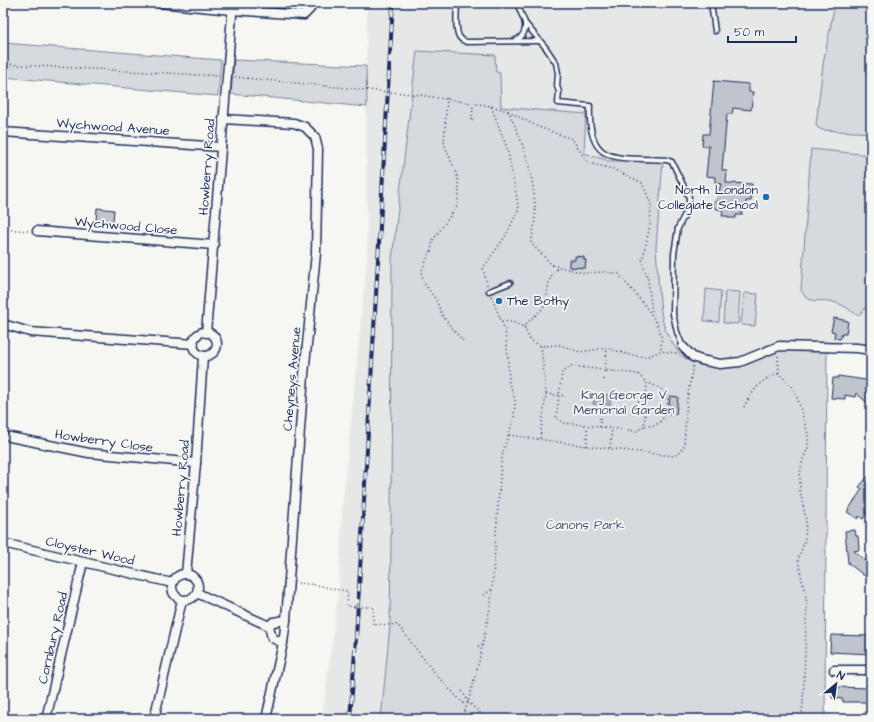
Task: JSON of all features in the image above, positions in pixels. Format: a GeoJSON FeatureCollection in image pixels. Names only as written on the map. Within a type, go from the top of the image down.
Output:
{"type":"FeatureCollection","features":[{"type":"Feature","properties":{"kind":"street"},"geometry":{"type":"LineString","coordinates":[[158,3],[232,7],[304,15],[310,9],[310,3]]}},
{"type":"Feature","properties":{"kind":"street","name":"Howberry Road"},"geometry":{"type":"LineString","coordinates":[[206,333],[232,7]]}},
{"type":"Feature","properties":{"kind":"street","name":"Cheyneys Avenue"},"geometry":{"type":"LineString","coordinates":[[222,120],[294,123],[305,127],[315,137],[318,149],[316,253],[304,383],[286,620],[283,643],[266,719]]}},
{"type":"Feature","properties":{"kind":"street","name":"Wychwood Avenue"},"geometry":{"type":"LineString","coordinates":[[3,132],[221,147]]}},
{"type":"Feature","properties":{"kind":"street","name":"Wychwood Close"},"geometry":{"type":"LineString","coordinates":[[37,231],[214,246]]}},
{"type":"Feature","properties":{"kind":"street"},"geometry":{"type":"LineString","coordinates":[[3,324],[30,332],[194,344]]}},
{"type":"Feature","properties":{"kind":"street"},"geometry":{"type":"LineString","coordinates":[[206,333],[215,338],[217,346],[214,353],[203,356],[197,353],[194,344],[194,340],[199,335],[206,333]]}},
{"type":"Feature","properties":{"kind":"street"},"geometry":{"type":"LineString","coordinates":[[688,352],[710,363],[727,364],[740,362],[778,346],[856,348],[871,350]]}},
{"type":"Feature","properties":{"kind":"street","name":"Howberry Road"},"geometry":{"type":"LineString","coordinates":[[186,574],[196,463],[203,356]]}},
{"type":"Feature","properties":{"kind":"street","name":"Howberry Close"},"geometry":{"type":"LineString","coordinates":[[10,438],[88,453],[196,463]]}},
{"type":"Feature","properties":{"kind":"street","name":"Cloyster Wood"},"geometry":{"type":"LineString","coordinates":[[3,543],[172,583]]}},
{"type":"Feature","properties":{"kind":"street","name":"Cornbury Road"},"geometry":{"type":"LineString","coordinates":[[46,719],[83,562]]}},
{"type":"Feature","properties":{"kind":"street"},"geometry":{"type":"LineString","coordinates":[[179,575],[190,575],[197,580],[197,593],[189,599],[182,600],[175,595],[172,583],[179,575]]}},
{"type":"Feature","properties":{"kind":"street"},"geometry":{"type":"LineString","coordinates":[[197,593],[269,626]]}},
{"type":"Feature","properties":{"kind":"street"},"geometry":{"type":"LineString","coordinates":[[154,719],[182,600]]}},
{"type":"Feature","properties":{"kind":"street"},"geometry":{"type":"LineString","coordinates":[[269,626],[273,622],[286,620]]}},
{"type":"Feature","properties":{"kind":"street"},"geometry":{"type":"LineString","coordinates":[[269,626],[272,638],[283,643]]}},
{"type":"Feature","properties":{"kind":"street"},"geometry":{"type":"LineString","coordinates":[[834,670],[871,670]]}},
{"type":"Feature","properties":{"kind":"lane"},"geometry":{"type":"LineString","coordinates":[[457,3],[456,28],[458,35],[466,42],[540,41]]}},
{"type":"Feature","properties":{"kind":"lane"},"geometry":{"type":"LineString","coordinates":[[517,3],[525,23],[546,48],[556,63],[558,73],[557,86],[559,92],[558,103],[590,106],[590,125],[593,137],[599,149],[606,154],[618,158],[666,160],[672,162],[681,178],[690,202],[678,228],[676,238],[674,254],[673,304],[674,322],[688,352]]}},
{"type":"Feature","properties":{"kind":"lane"},"geometry":{"type":"LineString","coordinates":[[711,3],[715,31]]}},
{"type":"Feature","properties":{"kind":"lane"},"geometry":{"type":"LineString","coordinates":[[514,42],[524,33],[525,23]]}},
{"type":"Feature","properties":{"kind":"lane"},"geometry":{"type":"LineString","coordinates":[[489,291],[510,283]]}},
{"type":"Feature","properties":{"kind":"path"},"geometry":{"type":"LineString","coordinates":[[3,64],[227,76],[447,98],[491,106],[508,111],[536,126],[572,139],[588,163],[614,169],[642,184],[651,204],[650,226],[642,261],[648,280],[652,313],[661,336],[661,351]]}},
{"type":"Feature","properties":{"kind":"path"},"geometry":{"type":"LineString","coordinates":[[447,98],[444,144],[457,175],[459,188],[458,205],[433,240],[431,251],[421,272],[424,283],[436,300],[444,317],[465,342]]}},
{"type":"Feature","properties":{"kind":"path"},"geometry":{"type":"LineString","coordinates":[[472,120],[473,103]]}},
{"type":"Feature","properties":{"kind":"path"},"geometry":{"type":"LineString","coordinates":[[462,719],[468,702],[482,647],[491,603],[501,464],[503,451],[514,418],[515,401],[510,384],[505,330],[489,291],[483,268],[505,237],[519,208],[507,148],[491,106]]}},
{"type":"Feature","properties":{"kind":"path"},"geometry":{"type":"LineString","coordinates":[[508,111],[518,131],[531,174],[535,210],[531,243],[552,265],[584,273],[605,272],[619,274],[631,291],[652,313]]}},
{"type":"Feature","properties":{"kind":"path"},"geometry":{"type":"LineString","coordinates":[[3,229],[37,231]]}},
{"type":"Feature","properties":{"kind":"path"},"geometry":{"type":"LineString","coordinates":[[524,327],[544,306],[548,292],[548,282],[554,272],[560,267]]}},
{"type":"Feature","properties":{"kind":"path"},"geometry":{"type":"LineString","coordinates":[[502,321],[512,322],[524,327],[530,340],[541,346],[560,345],[580,352],[607,348],[630,355],[646,356],[661,351],[679,353],[688,352],[684,446],[680,452],[674,456],[509,435]]}},
{"type":"Feature","properties":{"kind":"path"},"geometry":{"type":"LineString","coordinates":[[540,438],[546,394],[541,346]]}},
{"type":"Feature","properties":{"kind":"path"},"geometry":{"type":"LineString","coordinates":[[778,346],[779,374],[792,386],[798,400],[808,434],[808,448],[803,459],[800,474],[800,490],[806,520],[804,540],[798,560],[807,603],[801,719]]}},
{"type":"Feature","properties":{"kind":"path"},"geometry":{"type":"LineString","coordinates":[[604,380],[607,348]]}},
{"type":"Feature","properties":{"kind":"path"},"geometry":{"type":"LineString","coordinates":[[571,366],[605,370],[638,374],[647,383],[661,389],[667,397],[665,415],[661,421],[654,426],[644,426],[637,431],[564,423],[556,418],[562,373],[571,366]]}},
{"type":"Feature","properties":{"kind":"path"},"geometry":{"type":"LineString","coordinates":[[744,407],[766,378],[779,374]]}},
{"type":"Feature","properties":{"kind":"path"},"geometry":{"type":"LineString","coordinates":[[644,426],[647,383]]}},
{"type":"Feature","properties":{"kind":"path"},"geometry":{"type":"LineString","coordinates":[[546,394],[566,396]]}},
{"type":"Feature","properties":{"kind":"path"},"geometry":{"type":"LineString","coordinates":[[638,402],[646,403]]}},
{"type":"Feature","properties":{"kind":"path"},"geometry":{"type":"LineString","coordinates":[[600,417],[600,427]]}},
{"type":"Feature","properties":{"kind":"path"},"geometry":{"type":"LineString","coordinates":[[587,426],[587,446]]}},
{"type":"Feature","properties":{"kind":"path"},"geometry":{"type":"LineString","coordinates":[[610,448],[612,428]]}},
{"type":"Feature","properties":{"kind":"path"},"geometry":{"type":"LineString","coordinates":[[288,583],[317,585],[348,591],[347,606],[374,608],[373,624],[398,626],[436,675],[463,704],[468,702]]}},
{"type":"Feature","properties":{"kind":"path"},"geometry":{"type":"LineString","coordinates":[[484,595],[492,590]]}},
{"type":"Feature","properties":{"kind":"path"},"geometry":{"type":"LineString","coordinates":[[478,646],[482,647]]}},
{"type":"Feature","properties":{"kind":"path"},"geometry":{"type":"LineString","coordinates":[[462,691],[468,702],[487,719]]}},
{"type":"Feature","properties":{"kind":"shaded area","name":"North London Collegiate School"},"geometry":{"type":"Polygon","coordinates":[[[367,3],[871,3],[871,346],[777,342],[742,356],[727,360],[714,359],[701,355],[685,345],[678,352],[667,334],[663,322],[659,290],[656,247],[663,161],[609,161],[584,153],[585,114],[500,107],[500,73],[417,51],[392,259],[392,531],[390,625],[381,719],[322,719],[339,589],[342,511],[367,260],[367,3]]]}},
{"type":"Feature","properties":{"kind":"shaded area"},"geometry":{"type":"Polygon","coordinates":[[[594,394],[611,395],[610,405],[593,404],[594,394]]]}},
{"type":"Feature","properties":{"kind":"green space"},"geometry":{"type":"Polygon","coordinates":[[[243,3],[305,3],[305,10],[243,5],[243,3]]]}},
{"type":"Feature","properties":{"kind":"green space"},"geometry":{"type":"Polygon","coordinates":[[[835,3],[871,3],[871,133],[822,130],[816,125],[823,64],[835,3]]]}},
{"type":"Feature","properties":{"kind":"green space"},"geometry":{"type":"Polygon","coordinates":[[[3,43],[221,60],[218,96],[3,77],[3,43]]]}},
{"type":"Feature","properties":{"kind":"green space","name":"Canons Park"},"geometry":{"type":"Polygon","coordinates":[[[417,51],[495,55],[496,72],[500,73],[501,107],[586,114],[584,153],[609,161],[663,161],[656,247],[659,290],[663,322],[667,334],[680,355],[693,363],[732,367],[781,349],[827,350],[825,719],[381,719],[390,625],[392,532],[392,259],[417,51]]]}},
{"type":"Feature","properties":{"kind":"green space"},"geometry":{"type":"Polygon","coordinates":[[[234,60],[366,66],[367,107],[231,94],[234,60]]]}},
{"type":"Feature","properties":{"kind":"green space"},"geometry":{"type":"Polygon","coordinates":[[[811,149],[871,155],[871,302],[858,316],[840,304],[828,301],[811,300],[804,295],[801,290],[811,149]]]}},
{"type":"Feature","properties":{"kind":"green space"},"geometry":{"type":"Polygon","coordinates":[[[706,289],[721,291],[719,322],[704,321],[706,289]]]}},
{"type":"Feature","properties":{"kind":"green space"},"geometry":{"type":"Polygon","coordinates":[[[725,291],[740,292],[738,324],[723,323],[725,291]]]}},
{"type":"Feature","properties":{"kind":"green space"},"geometry":{"type":"Polygon","coordinates":[[[744,293],[758,294],[755,326],[741,325],[744,293]]]}},
{"type":"Feature","properties":{"kind":"building"},"geometry":{"type":"Polygon","coordinates":[[[714,81],[749,84],[749,92],[753,92],[751,110],[733,108],[732,114],[727,114],[722,170],[727,171],[726,183],[752,184],[751,201],[746,201],[746,210],[742,210],[742,215],[736,215],[736,218],[722,216],[723,210],[717,209],[712,205],[717,199],[721,184],[715,183],[715,177],[706,176],[709,146],[702,146],[703,134],[709,134],[714,81]]]}},
{"type":"Feature","properties":{"kind":"building"},"geometry":{"type":"Polygon","coordinates":[[[97,208],[114,210],[113,222],[96,221],[97,208]]]}},
{"type":"Feature","properties":{"kind":"building"},"geometry":{"type":"Polygon","coordinates":[[[575,256],[584,257],[584,260],[586,260],[585,268],[569,267],[569,260],[575,260],[575,256]]]}},
{"type":"Feature","properties":{"kind":"building"},"geometry":{"type":"Polygon","coordinates":[[[834,318],[848,321],[846,334],[842,334],[840,339],[834,338],[835,332],[831,331],[834,318]]]}},
{"type":"Feature","properties":{"kind":"building"},"geometry":{"type":"Polygon","coordinates":[[[838,376],[866,380],[871,384],[871,406],[856,393],[855,397],[845,395],[845,399],[831,398],[833,378],[838,378],[838,376]]]}},
{"type":"Feature","properties":{"kind":"building"},"geometry":{"type":"Polygon","coordinates":[[[670,396],[678,397],[676,414],[668,414],[670,396]]]}},
{"type":"Feature","properties":{"kind":"building"},"geometry":{"type":"Polygon","coordinates":[[[871,473],[871,506],[863,519],[859,516],[858,519],[847,512],[862,489],[859,487],[871,473]]]}},
{"type":"Feature","properties":{"kind":"building"},"geometry":{"type":"Polygon","coordinates":[[[855,530],[856,536],[858,536],[859,550],[854,551],[871,565],[871,570],[866,577],[848,563],[845,531],[855,530]]]}},
{"type":"Feature","properties":{"kind":"building"},"geometry":{"type":"Polygon","coordinates":[[[831,635],[871,636],[871,654],[830,652],[831,635]]]}},
{"type":"Feature","properties":{"kind":"building"},"geometry":{"type":"Polygon","coordinates":[[[833,687],[871,688],[871,702],[843,702],[843,699],[832,698],[833,687]]]}},
{"type":"Feature","properties":{"kind":"railway"},"geometry":{"type":"LineString","coordinates":[[350,719],[393,3]]}},
{"type":"Feature","properties":{"kind":"place","name":"North London Collegiate School"},"geometry":{"type":"Point","coordinates":[766,197]}},
{"type":"Feature","properties":{"kind":"place","name":"The Bothy"},"geometry":{"type":"Point","coordinates":[499,301]}},
{"type":"Feature","properties":{"kind":"park label","name":"King George V Memorial Garden"},"geometry":{"type":"Point","coordinates":[624,402]}}]}
